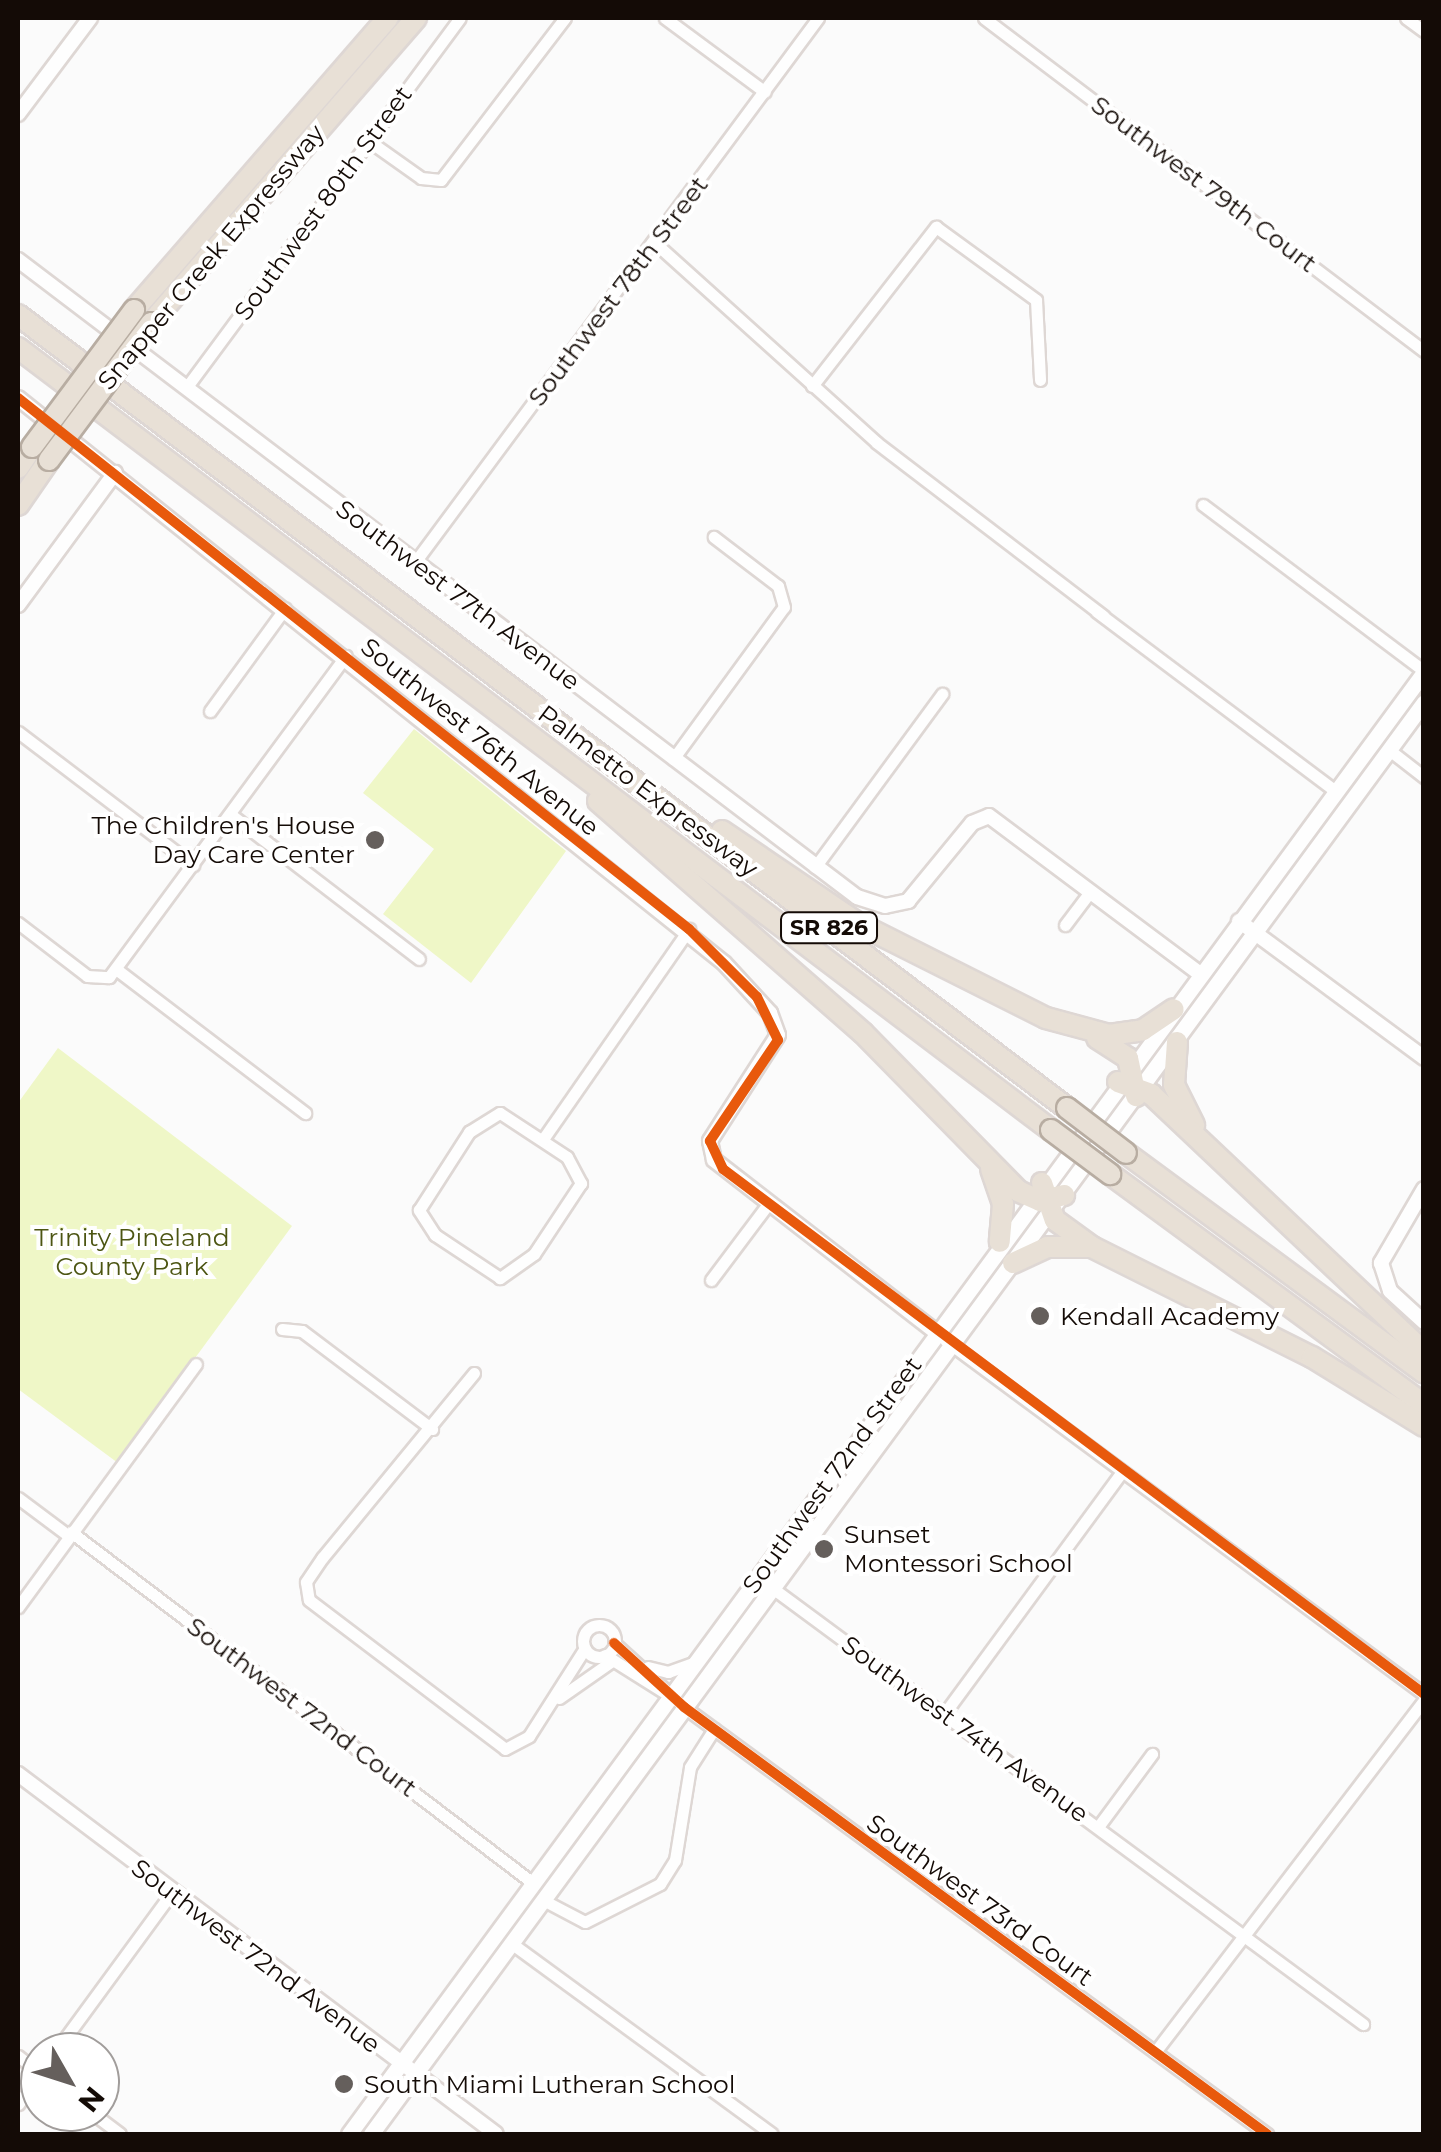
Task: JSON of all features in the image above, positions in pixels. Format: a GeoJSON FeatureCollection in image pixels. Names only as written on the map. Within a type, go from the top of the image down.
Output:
{"type":"FeatureCollection","features":[{"type":"Feature","properties":{"kind":"highway","name":"Snapper Creek Expressway"},"geometry":{"type":"LineString","coordinates":[[18,505],[41,453],[143,317],[388,18]]}},
{"type":"Feature","properties":{"kind":"highway","name":"Snapper Creek Expressway"},"geometry":{"type":"LineString","coordinates":[[143,317],[416,18]]}},
{"type":"Feature","properties":{"kind":"highway"},"geometry":{"type":"LineString","coordinates":[[18,300],[44,335]]}},
{"type":"Feature","properties":{"kind":"highway","name":"Palmetto Expressway"},"geometry":{"type":"LineString","coordinates":[[18,316],[1424,1374]]}},
{"type":"Feature","properties":{"kind":"highway","name":"Palmetto Expressway"},"geometry":{"type":"LineString","coordinates":[[18,348],[1051,1130],[1424,1405]]}},
{"type":"Feature","properties":{"kind":"highway"},"geometry":{"type":"LineString","coordinates":[[18,360],[77,394]]}},
{"type":"Feature","properties":{"kind":"highway","name":"Snapper Creek Expressway"},"geometry":{"type":"LineString","coordinates":[[18,468],[41,453]]}},
{"type":"Feature","properties":{"kind":"highway"},"geometry":{"type":"LineString","coordinates":[[592,746],[636,768],[858,924],[1015,1005],[1092,1034],[1137,1032],[1174,1009]]}},
{"type":"Feature","properties":{"kind":"highway"},"geometry":{"type":"LineString","coordinates":[[578,771],[583,788],[863,1034],[988,1163],[1048,1198],[1092,1247],[1312,1357],[1424,1426]]}},
{"type":"Feature","properties":{"kind":"highway"},"geometry":{"type":"LineString","coordinates":[[1092,1034],[1133,1084],[1203,1140],[1424,1352]]}},
{"type":"Feature","properties":{"kind":"highway"},"geometry":{"type":"LineString","coordinates":[[1177,1042],[1176,1093],[1203,1140]]}},
{"type":"Feature","properties":{"kind":"highway"},"geometry":{"type":"LineString","coordinates":[[988,1163],[1002,1197],[1000,1242]]}},
{"type":"Feature","properties":{"kind":"highway"},"geometry":{"type":"LineString","coordinates":[[1012,1263],[1047,1248],[1092,1247]]}},
{"type":"Feature","properties":{"kind":"main road","name":"Southwest 72nd Street"},"geometry":{"type":"LineString","coordinates":[[371,2134],[1012,1263],[1048,1198],[1133,1084],[1174,1009],[1424,672]]}},
{"type":"Feature","properties":{"kind":"main road","name":"Southwest 72nd Street"},"geometry":{"type":"LineString","coordinates":[[348,2134],[1000,1242],[1048,1198],[1133,1084],[1177,1042],[1424,702]]}},
{"type":"Feature","properties":{"kind":"main road"},"geometry":{"type":"LineString","coordinates":[[1335,792],[1350,802]]}},
{"type":"Feature","properties":{"kind":"main road"},"geometry":{"type":"LineString","coordinates":[[1200,974],[1216,987]]}},
{"type":"Feature","properties":{"kind":"main road"},"geometry":{"type":"LineString","coordinates":[[836,1470],[852,1480]]}},
{"type":"Feature","properties":{"kind":"main road"},"geometry":{"type":"LineString","coordinates":[[543,1900],[544,1868]]}},
{"type":"Feature","properties":{"kind":"street"},"geometry":{"type":"LineString","coordinates":[[18,114],[90,18]]}},
{"type":"Feature","properties":{"kind":"street","name":"Southwest 80th Street"},"geometry":{"type":"LineString","coordinates":[[186,388],[460,18]]}},
{"type":"Feature","properties":{"kind":"street"},"geometry":{"type":"LineString","coordinates":[[370,141],[420,178],[438,182],[565,18]]}},
{"type":"Feature","properties":{"kind":"street"},"geometry":{"type":"LineString","coordinates":[[665,18],[764,92]]}},
{"type":"Feature","properties":{"kind":"street","name":"Southwest 78th Street"},"geometry":{"type":"LineString","coordinates":[[415,562],[818,18]]}},
{"type":"Feature","properties":{"kind":"street","name":"Southwest 79th Court"},"geometry":{"type":"LineString","coordinates":[[984,18],[1424,351]]}},
{"type":"Feature","properties":{"kind":"street"},"geometry":{"type":"LineString","coordinates":[[1406,18],[1424,31]]}},
{"type":"Feature","properties":{"kind":"street"},"geometry":{"type":"LineString","coordinates":[[812,386],[936,227],[1036,300],[1040,380]]}},
{"type":"Feature","properties":{"kind":"street"},"geometry":{"type":"LineString","coordinates":[[654,242],[812,386],[1039,567],[1335,792]]}},
{"type":"Feature","properties":{"kind":"street","name":"Southwest 77th Avenue"},"geometry":{"type":"LineString","coordinates":[[18,260],[814,867],[868,902],[908,901],[983,816],[1090,892]]}},
{"type":"Feature","properties":{"kind":"street","name":"Southwest 76th Avenue"},"geometry":{"type":"LineString","coordinates":[[18,398],[688,930],[762,1002],[778,1032],[770,1057],[710,1141],[715,1162],[768,1204]]}},
{"type":"Feature","properties":{"kind":"street"},"geometry":{"type":"LineString","coordinates":[[18,605],[115,473]]}},
{"type":"Feature","properties":{"kind":"street"},"geometry":{"type":"LineString","coordinates":[[1204,505],[1424,672]]}},
{"type":"Feature","properties":{"kind":"street"},"geometry":{"type":"LineString","coordinates":[[673,758],[778,619],[784,596],[714,537]]}},
{"type":"Feature","properties":{"kind":"street"},"geometry":{"type":"LineString","coordinates":[[210,711],[285,608]]}},
{"type":"Feature","properties":{"kind":"street"},"geometry":{"type":"LineString","coordinates":[[18,923],[101,980],[116,969],[346,656]]}},
{"type":"Feature","properties":{"kind":"street"},"geometry":{"type":"LineString","coordinates":[[814,867],[942,694]]}},
{"type":"Feature","properties":{"kind":"street"},"geometry":{"type":"LineString","coordinates":[[18,732],[193,865]]}},
{"type":"Feature","properties":{"kind":"street"},"geometry":{"type":"LineString","coordinates":[[1388,749],[1424,776]]}},
{"type":"Feature","properties":{"kind":"street"},"geometry":{"type":"LineString","coordinates":[[230,814],[420,959]]}},
{"type":"Feature","properties":{"kind":"street"},"geometry":{"type":"LineString","coordinates":[[1065,926],[1090,892],[1200,974]]}},
{"type":"Feature","properties":{"kind":"street"},"geometry":{"type":"LineString","coordinates":[[1239,921],[1424,1058]]}},
{"type":"Feature","properties":{"kind":"street"},"geometry":{"type":"LineString","coordinates":[[543,1138],[688,930]]}},
{"type":"Feature","properties":{"kind":"street"},"geometry":{"type":"LineString","coordinates":[[116,969],[305,1112]]}},
{"type":"Feature","properties":{"kind":"street"},"geometry":{"type":"LineString","coordinates":[[504,1114],[543,1138],[576,1167],[580,1186],[534,1254],[506,1277],[482,1270],[420,1218],[424,1193],[486,1116],[504,1114]]}},
{"type":"Feature","properties":{"kind":"street"},"geometry":{"type":"LineString","coordinates":[[1424,1189],[1384,1249],[1386,1283],[1424,1322]]}},
{"type":"Feature","properties":{"kind":"street"},"geometry":{"type":"LineString","coordinates":[[711,1280],[768,1204],[1424,1698],[1155,2052]]}},
{"type":"Feature","properties":{"kind":"street"},"geometry":{"type":"LineString","coordinates":[[282,1329],[302,1330],[432,1428]]}},
{"type":"Feature","properties":{"kind":"street"},"geometry":{"type":"LineString","coordinates":[[18,1607],[196,1364]]}},
{"type":"Feature","properties":{"kind":"street"},"geometry":{"type":"LineString","coordinates":[[474,1373],[310,1575],[308,1600],[500,1748],[521,1745],[559,1698],[585,1648],[584,1634],[595,1626],[610,1630],[614,1643],[670,1696]]}},
{"type":"Feature","properties":{"kind":"street"},"geometry":{"type":"LineString","coordinates":[[944,1714],[1122,1472]]}},
{"type":"Feature","properties":{"kind":"street","name":"Southwest 72nd Court"},"geometry":{"type":"LineString","coordinates":[[18,1498],[533,1882]]}},
{"type":"Feature","properties":{"kind":"street","name":"Southwest 74th Avenue"},"geometry":{"type":"LineString","coordinates":[[758,1577],[1098,1827],[1152,1754]]}},
{"type":"Feature","properties":{"kind":"street"},"geometry":{"type":"LineString","coordinates":[[559,1698],[580,1690],[608,1658],[614,1643]]}},
{"type":"Feature","properties":{"kind":"street"},"geometry":{"type":"LineString","coordinates":[[585,1648],[670,1696]]}},
{"type":"Feature","properties":{"kind":"street"},"geometry":{"type":"LineString","coordinates":[[639,1664],[665,1672],[695,1662]]}},
{"type":"Feature","properties":{"kind":"street"},"geometry":{"type":"LineString","coordinates":[[566,1681],[580,1690]]}},
{"type":"Feature","properties":{"kind":"street","name":"Southwest 73rd Court"},"geometry":{"type":"LineString","coordinates":[[670,1696],[1267,2134]]}},
{"type":"Feature","properties":{"kind":"street"},"geometry":{"type":"LineString","coordinates":[[543,1900],[585,1922],[660,1884],[675,1860],[690,1768],[714,1729]]}},
{"type":"Feature","properties":{"kind":"street","name":"Southwest 72nd Avenue"},"geometry":{"type":"LineString","coordinates":[[18,1774],[496,2134]]}},
{"type":"Feature","properties":{"kind":"street"},"geometry":{"type":"LineString","coordinates":[[1098,1827],[1364,2024]]}},
{"type":"Feature","properties":{"kind":"street"},"geometry":{"type":"LineString","coordinates":[[70,2032],[172,1892]]}},
{"type":"Feature","properties":{"kind":"street"},"geometry":{"type":"LineString","coordinates":[[511,1943],[772,2134]]}},
{"type":"Feature","properties":{"kind":"green space"},"geometry":{"type":"Polygon","coordinates":[[[414,729],[566,851],[471,983],[383,914],[434,849],[363,793],[414,729]]]}},
{"type":"Feature","properties":{"kind":"green space","name":"Trinity Pineland County Park"},"geometry":{"type":"Polygon","coordinates":[[[58,1048],[292,1226],[118,1463],[18,1389],[18,1103],[58,1048]]]}},
{"type":"Feature","properties":{"kind":"cycle path"},"geometry":{"type":"LineString","coordinates":[[18,398],[689,929],[757,997],[778,1040],[710,1141],[723,1169],[1424,1694]]}},
{"type":"Feature","properties":{"kind":"cycle path"},"geometry":{"type":"LineString","coordinates":[[614,1643],[684,1707],[1267,2134]]}},
{"type":"Feature","properties":{"kind":"place","name":"The Children's House Day Care Center"},"geometry":{"type":"Point","coordinates":[375,840]}},
{"type":"Feature","properties":{"kind":"place","name":"Kendall Academy"},"geometry":{"type":"Point","coordinates":[1040,1316]}},
{"type":"Feature","properties":{"kind":"place","name":"Sunset Montessori School"},"geometry":{"type":"Point","coordinates":[824,1549]}},
{"type":"Feature","properties":{"kind":"place","name":"South Miami Lutheran School"},"geometry":{"type":"Point","coordinates":[344,2084]}}]}
